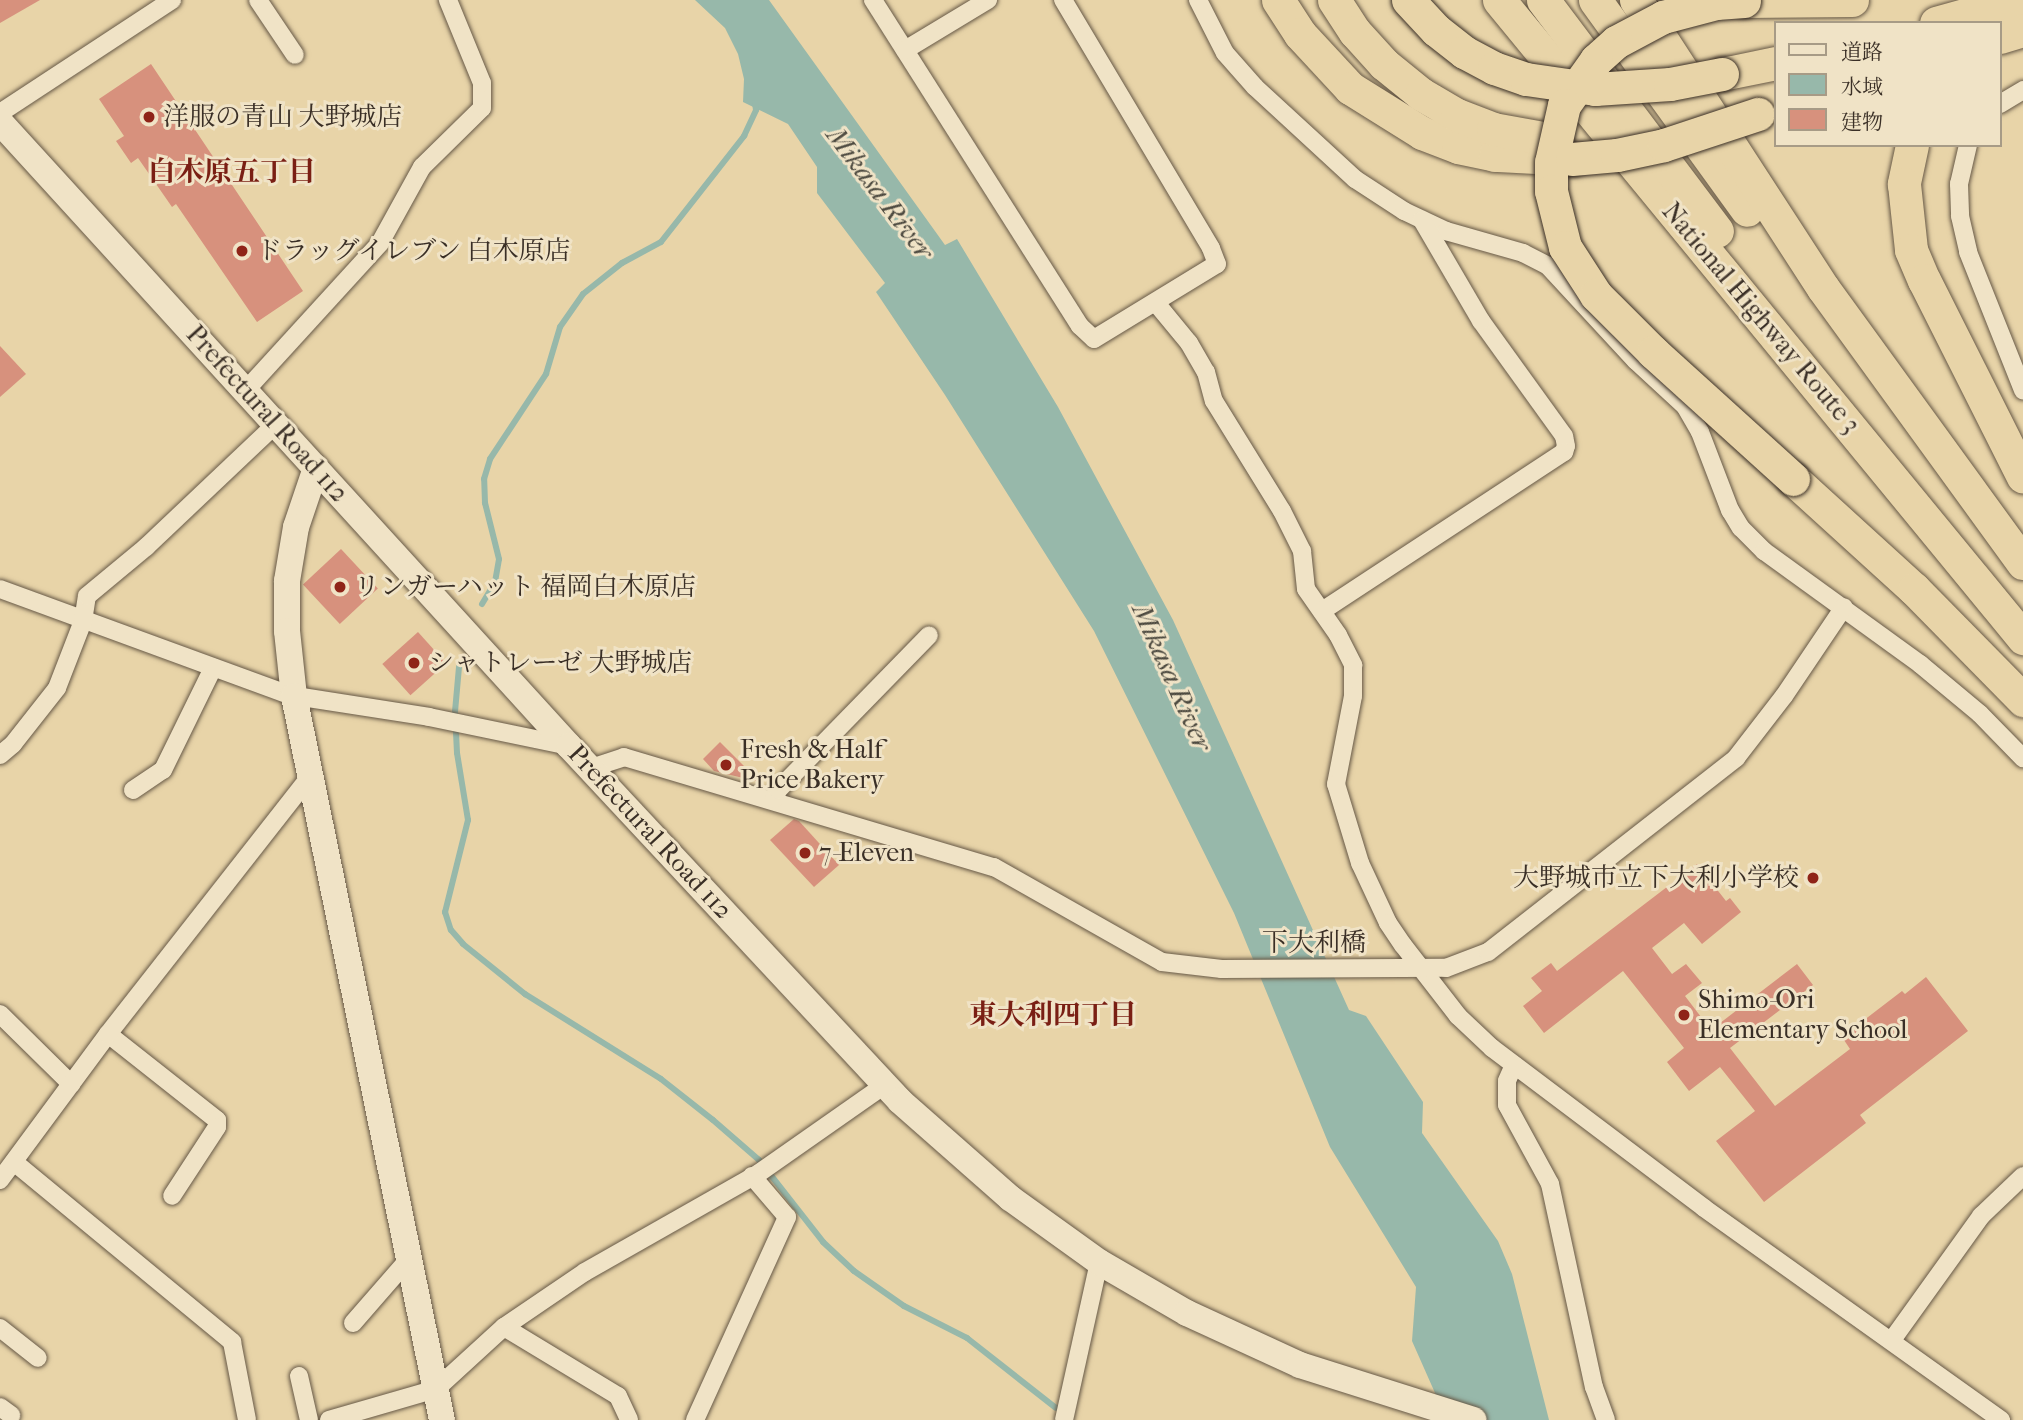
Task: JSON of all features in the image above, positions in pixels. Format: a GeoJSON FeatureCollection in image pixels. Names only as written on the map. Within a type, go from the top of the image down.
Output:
{"type":"FeatureCollection","features":[{"type":"Feature","properties":{"kind":"highway"},"geometry":{"type":"LineString","coordinates":[[1278,0],[1300,34],[1350,88],[1422,133],[1458,147],[1495,155],[1571,150],[1707,131],[1767,111]]}},
{"type":"Feature","properties":{"kind":"highway"},"geometry":{"type":"LineString","coordinates":[[1334,0],[1355,32],[1384,64],[1421,94],[1457,115],[1571,150]]}},
{"type":"Feature","properties":{"kind":"highway"},"geometry":{"type":"LineString","coordinates":[[1408,0],[1436,30],[1464,52],[1494,68],[1526,79],[1595,89],[1670,84],[1774,63]]}},
{"type":"Feature","properties":{"kind":"highway","name":"National Highway Route 3"},"geometry":{"type":"LineString","coordinates":[[1499,0],[2023,638]]}},
{"type":"Feature","properties":{"kind":"highway"},"geometry":{"type":"LineString","coordinates":[[1543,0],[1940,535]]}},
{"type":"Feature","properties":{"kind":"highway"},"geometry":{"type":"LineString","coordinates":[[1595,0],[1743,205],[2023,563]]}},
{"type":"Feature","properties":{"kind":"highway"},"geometry":{"type":"LineString","coordinates":[[1636,0],[1816,277],[1980,506]]}},
{"type":"Feature","properties":{"kind":"highway"},"geometry":{"type":"LineString","coordinates":[[1852,0],[1716,3],[1662,17],[1616,42],[1596,60],[1564,105],[1556,130],[1551,162],[1551,191],[1565,247],[1596,295],[1653,352],[1914,589],[2023,700]]}},
{"type":"Feature","properties":{"kind":"highway"},"geometry":{"type":"LineString","coordinates":[[1912,147],[1904,184],[1911,250],[2023,477]]}},
{"type":"Feature","properties":{"kind":"main road","name":"Prefectural Road 112"},"geometry":{"type":"LineString","coordinates":[[0,122],[569,746],[886,1084],[1010,1198],[1099,1262],[1187,1313],[1300,1365],[1473,1420]]}},
{"type":"Feature","properties":{"kind":"main road"},"geometry":{"type":"LineString","coordinates":[[316,468],[296,527],[287,581],[287,631],[294,696],[442,1420]]}},
{"type":"Feature","properties":{"kind":"street"},"geometry":{"type":"LineString","coordinates":[[0,113],[173,0]]}},
{"type":"Feature","properties":{"kind":"street"},"geometry":{"type":"LineString","coordinates":[[258,0],[295,55]]}},
{"type":"Feature","properties":{"kind":"street"},"geometry":{"type":"LineString","coordinates":[[246,390],[380,243],[422,167],[482,108],[482,83],[447,0]]}},
{"type":"Feature","properties":{"kind":"street"},"geometry":{"type":"LineString","coordinates":[[873,0],[1080,326],[1094,339],[1217,264],[1211,248],[1063,0]]}},
{"type":"Feature","properties":{"kind":"street"},"geometry":{"type":"LineString","coordinates":[[905,50],[988,0]]}},
{"type":"Feature","properties":{"kind":"street"},"geometry":{"type":"LineString","coordinates":[[1198,0],[1225,53],[1288,120],[1355,179],[1422,220],[1446,231],[1523,253],[1548,265],[1636,360],[1685,406],[1700,432],[1730,510],[1741,528],[1764,551],[1844,607],[1960,697],[2023,758]]}},
{"type":"Feature","properties":{"kind":"street"},"geometry":{"type":"LineString","coordinates":[[2002,103],[2023,89]]}},
{"type":"Feature","properties":{"kind":"street"},"geometry":{"type":"LineString","coordinates":[[1968,147],[1959,184],[1960,216],[1965,240],[2023,390]]}},
{"type":"Feature","properties":{"kind":"street"},"geometry":{"type":"LineString","coordinates":[[1322,611],[1564,452],[1566,446],[1564,436],[1481,321],[1422,220]]}},
{"type":"Feature","properties":{"kind":"street"},"geometry":{"type":"LineString","coordinates":[[1156,303],[1189,343],[1206,372],[1214,401],[1282,511],[1302,551],[1306,589],[1338,635],[1353,666],[1353,696],[1336,784],[1360,863],[1388,923],[1414,969],[1458,1016],[1514,1065],[1704,1209],[2001,1420]]}},
{"type":"Feature","properties":{"kind":"street"},"geometry":{"type":"LineString","coordinates":[[0,755],[13,744],[57,688],[83,621],[87,596],[146,547],[276,424]]}},
{"type":"Feature","properties":{"kind":"street"},"geometry":{"type":"LineString","coordinates":[[0,589],[294,696],[456,723],[569,746]]}},
{"type":"Feature","properties":{"kind":"street","name":"下大利橋"},"geometry":{"type":"LineString","coordinates":[[591,768],[624,757],[774,799],[994,867],[1161,962],[1222,969],[1446,968],[1488,952],[1736,758],[1784,696],[1844,607]]}},
{"type":"Feature","properties":{"kind":"street"},"geometry":{"type":"LineString","coordinates":[[774,799],[778,790],[929,635]]}},
{"type":"Feature","properties":{"kind":"street"},"geometry":{"type":"LineString","coordinates":[[132,790],[163,770],[213,668]]}},
{"type":"Feature","properties":{"kind":"street"},"geometry":{"type":"LineString","coordinates":[[0,1180],[108,1034],[311,775]]}},
{"type":"Feature","properties":{"kind":"street"},"geometry":{"type":"LineString","coordinates":[[0,1014],[71,1084]]}},
{"type":"Feature","properties":{"kind":"street"},"geometry":{"type":"LineString","coordinates":[[108,1034],[216,1120],[217,1127],[172,1196]]}},
{"type":"Feature","properties":{"kind":"street"},"geometry":{"type":"LineString","coordinates":[[1514,1065],[1507,1082],[1507,1105],[1550,1184],[1594,1387],[1606,1420]]}},
{"type":"Feature","properties":{"kind":"street"},"geometry":{"type":"LineString","coordinates":[[330,1420],[436,1389],[504,1327],[586,1272],[761,1171],[886,1084]]}},
{"type":"Feature","properties":{"kind":"street"},"geometry":{"type":"LineString","coordinates":[[14,1162],[232,1342],[247,1420]]}},
{"type":"Feature","properties":{"kind":"street"},"geometry":{"type":"LineString","coordinates":[[695,1420],[787,1217],[761,1171]]}},
{"type":"Feature","properties":{"kind":"street"},"geometry":{"type":"LineString","coordinates":[[1892,1340],[1981,1216],[2023,1176]]}},
{"type":"Feature","properties":{"kind":"street"},"geometry":{"type":"LineString","coordinates":[[353,1323],[408,1261]]}},
{"type":"Feature","properties":{"kind":"street"},"geometry":{"type":"LineString","coordinates":[[1064,1420],[1099,1262]]}},
{"type":"Feature","properties":{"kind":"street"},"geometry":{"type":"LineString","coordinates":[[504,1327],[618,1396],[629,1420]]}},
{"type":"Feature","properties":{"kind":"street"},"geometry":{"type":"LineString","coordinates":[[0,1328],[38,1358]]}},
{"type":"Feature","properties":{"kind":"street"},"geometry":{"type":"LineString","coordinates":[[299,1376],[309,1420]]}},
{"type":"Feature","properties":{"kind":"water","name":"Mikasa River"},"geometry":{"type":"Polygon","coordinates":[[[695,0],[769,0],[945,245],[957,239],[1058,407],[1173,620],[1349,1010],[1366,1016],[1423,1102],[1422,1133],[1498,1241],[1512,1274],[1549,1420],[1447,1420],[1412,1341],[1416,1287],[1330,1147],[1234,913],[1094,631],[945,395],[876,292],[885,283],[817,193],[817,167],[788,124],[743,102],[744,79],[738,54],[725,28],[695,0]]]}},
{"type":"Feature","properties":{"kind":"building"},"geometry":{"type":"Polygon","coordinates":[[[0,0],[40,0],[0,23],[0,0]]]}},
{"type":"Feature","properties":{"kind":"building"},"geometry":{"type":"Polygon","coordinates":[[[151,64],[303,291],[257,322],[176,204],[172,207],[138,158],[131,163],[116,141],[124,136],[99,99],[151,64]]]}},
{"type":"Feature","properties":{"kind":"building"},"geometry":{"type":"Polygon","coordinates":[[[0,346],[26,374],[0,397],[0,346]]]}},
{"type":"Feature","properties":{"kind":"building","name":"リンガーハット 福岡白木原店"},"geometry":{"type":"Polygon","coordinates":[[[341,549],[378,588],[340,624],[303,584],[341,549]]]}},
{"type":"Feature","properties":{"kind":"building","name":"シャトレーゼ 大野城店"},"geometry":{"type":"Polygon","coordinates":[[[418,632],[446,663],[410,695],[382,664],[418,632]]]}},
{"type":"Feature","properties":{"kind":"building","name":"Fresh & Half Price Bakery"},"geometry":{"type":"Polygon","coordinates":[[[720,742],[760,782],[714,771],[703,759],[720,742]]]}},
{"type":"Feature","properties":{"kind":"building","name":"7-Eleven"},"geometry":{"type":"Polygon","coordinates":[[[794,819],[799,821],[839,865],[814,887],[770,840],[794,819]]]}},
{"type":"Feature","properties":{"kind":"building"},"geometry":{"type":"Polygon","coordinates":[[[1697,864],[1726,901],[1730,898],[1741,912],[1702,944],[1684,923],[1652,948],[1672,974],[1686,964],[1702,983],[1685,996],[1711,1030],[1797,964],[1813,985],[1730,1048],[1775,1106],[1850,1049],[1842,1037],[1902,991],[1905,994],[1926,977],[1968,1031],[1860,1115],[1866,1123],[1764,1202],[1716,1141],[1755,1111],[1720,1067],[1689,1091],[1667,1062],[1684,1048],[1623,971],[1544,1033],[1523,1006],[1542,991],[1531,978],[1551,963],[1557,971],[1697,864]]]}},
{"type":"Feature","properties":{"kind":"waterway"},"geometry":{"type":"LineString","coordinates":[[482,604],[495,582],[499,559],[485,503],[484,479],[490,459],[546,374],[560,327],[583,294],[622,263],[661,242],[744,136],[756,110],[755,103]]}},
{"type":"Feature","properties":{"kind":"waterway"},"geometry":{"type":"LineString","coordinates":[[459,667],[455,712],[457,753],[468,820],[445,912],[451,930],[463,944],[525,994],[661,1079],[713,1120],[759,1160],[823,1242],[854,1271],[904,1306],[967,1338],[1056,1408]]}},
{"type":"Feature","properties":{"kind":"place","name":"洋服の青山 大野城店"},"geometry":{"type":"Point","coordinates":[149,117]}},
{"type":"Feature","properties":{"kind":"place","name":"ドラッグイレブン 白木原店"},"geometry":{"type":"Point","coordinates":[242,251]}},
{"type":"Feature","properties":{"kind":"place","name":"リンガーハット 福岡白木原店"},"geometry":{"type":"Point","coordinates":[340,587]}},
{"type":"Feature","properties":{"kind":"place","name":"シャトレーゼ 大野城店"},"geometry":{"type":"Point","coordinates":[414,663]}},
{"type":"Feature","properties":{"kind":"place","name":"Fresh & Half Price Bakery"},"geometry":{"type":"Point","coordinates":[726,765]}},
{"type":"Feature","properties":{"kind":"place","name":"7-Eleven"},"geometry":{"type":"Point","coordinates":[805,853]}},
{"type":"Feature","properties":{"kind":"place","name":"大野城市立下大利小学校"},"geometry":{"type":"Point","coordinates":[1813,878]}},
{"type":"Feature","properties":{"kind":"place","name":"Shimo-Ori Elementary School"},"geometry":{"type":"Point","coordinates":[1684,1015]}},
{"type":"Feature","properties":{"kind":"district","name":"白木原五丁目"},"geometry":{"type":"Point","coordinates":[232,172]}},
{"type":"Feature","properties":{"kind":"district","name":"東大利四丁目"},"geometry":{"type":"Point","coordinates":[1053,1015]}}]}
